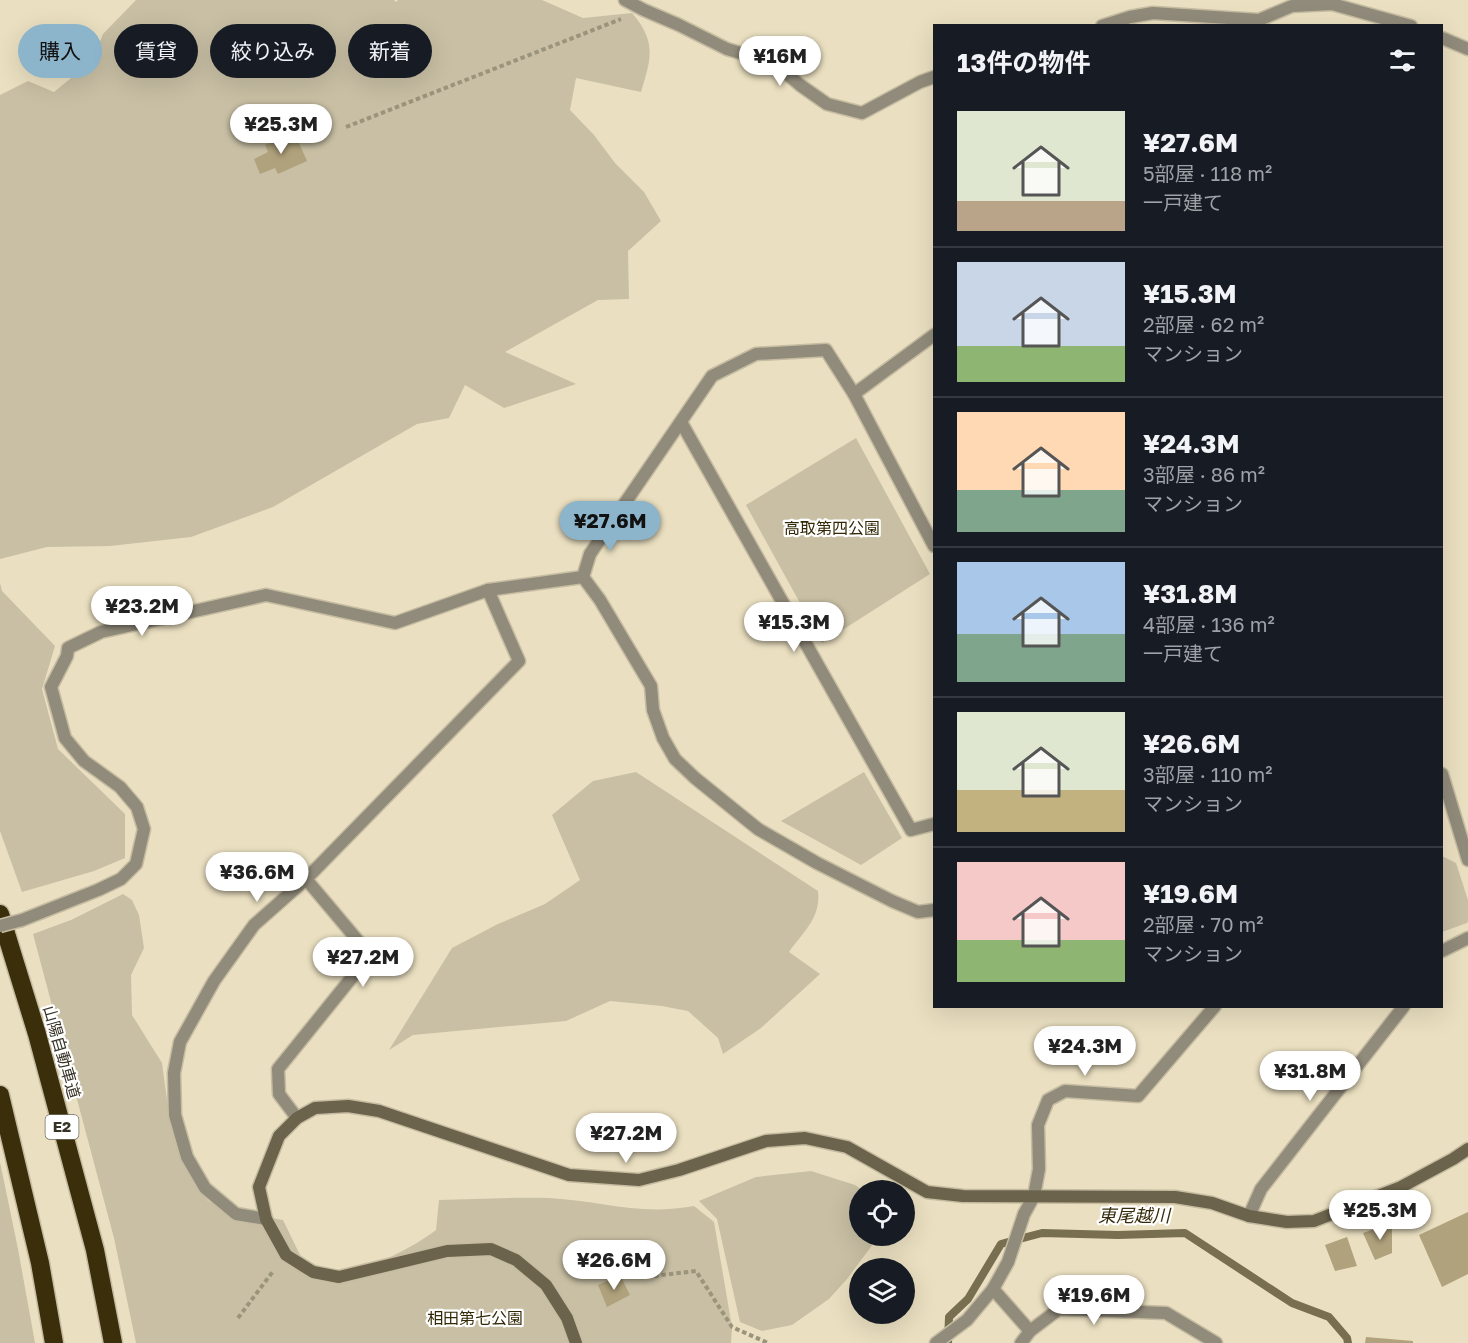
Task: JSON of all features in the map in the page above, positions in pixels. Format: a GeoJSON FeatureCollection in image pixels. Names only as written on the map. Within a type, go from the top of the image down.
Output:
{"type":"FeatureCollection","features":[{"type":"Feature","properties":{"kind":"highway","name":"山陽自動車道"},"geometry":{"type":"LineString","coordinates":[[0,914],[37,1034],[95,1250],[113,1343]]}},
{"type":"Feature","properties":{"kind":"highway"},"geometry":{"type":"LineString","coordinates":[[0,1095],[40,1263],[54,1343]]}},
{"type":"Feature","properties":{"kind":"street"},"geometry":{"type":"LineString","coordinates":[[625,0],[727,49],[774,63],[827,104],[862,113],[933,77]]}},
{"type":"Feature","properties":{"kind":"street"},"geometry":{"type":"LineString","coordinates":[[1108,24],[1153,13],[1260,23],[1292,6],[1332,4],[1404,24]]}},
{"type":"Feature","properties":{"kind":"street"},"geometry":{"type":"LineString","coordinates":[[1443,38],[1468,49]]}},
{"type":"Feature","properties":{"kind":"street"},"geometry":{"type":"LineString","coordinates":[[854,394],[933,336]]}},
{"type":"Feature","properties":{"kind":"street"},"geometry":{"type":"LineString","coordinates":[[933,544],[854,394],[826,350],[756,354],[712,376],[590,554],[584,577],[651,686],[653,710],[663,738],[675,759],[758,829],[817,863],[892,901],[918,912],[933,910]]}},
{"type":"Feature","properties":{"kind":"street"},"geometry":{"type":"LineString","coordinates":[[681,422],[911,830],[933,824]]}},
{"type":"Feature","properties":{"kind":"street"},"geometry":{"type":"LineString","coordinates":[[0,926],[98,891],[121,879],[135,864],[144,829],[137,807],[120,787],[84,761],[65,738],[51,687],[67,656],[68,648],[100,632],[266,595],[395,623],[488,590],[584,577]]}},
{"type":"Feature","properties":{"kind":"street"},"geometry":{"type":"LineString","coordinates":[[266,1220],[236,1214],[205,1188],[187,1157],[176,1115],[174,1073],[180,1042],[214,981],[254,925],[306,879],[519,661],[488,590]]}},
{"type":"Feature","properties":{"kind":"street"},"geometry":{"type":"LineString","coordinates":[[1443,777],[1468,860]]}},
{"type":"Feature","properties":{"kind":"street"},"geometry":{"type":"LineString","coordinates":[[297,1118],[279,1094],[278,1069],[370,956],[306,879]]}},
{"type":"Feature","properties":{"kind":"street"},"geometry":{"type":"LineString","coordinates":[[1443,950],[1468,938]]}},
{"type":"Feature","properties":{"kind":"street"},"geometry":{"type":"LineString","coordinates":[[936,1343],[967,1320],[993,1289],[1008,1262],[1024,1214],[1034,1196],[1039,1169],[1038,1125],[1048,1100],[1065,1091],[1138,1096],[1213,1008]]}},
{"type":"Feature","properties":{"kind":"street"},"geometry":{"type":"LineString","coordinates":[[1249,1216],[1261,1189],[1402,1008]]}},
{"type":"Feature","properties":{"kind":"street"},"geometry":{"type":"LineString","coordinates":[[576,1343],[567,1318],[546,1285],[516,1260],[491,1249],[447,1251],[339,1277],[313,1272],[286,1255],[266,1220],[259,1187],[279,1137],[297,1118],[315,1108],[348,1106],[379,1111],[569,1175],[639,1180],[679,1170],[766,1141],[805,1138],[847,1147],[927,1192],[963,1196],[1176,1197],[1212,1203],[1249,1216],[1287,1222],[1314,1221],[1401,1187],[1453,1160],[1468,1149]]}},
{"type":"Feature","properties":{"kind":"street"},"geometry":{"type":"LineString","coordinates":[[993,1289],[1030,1330]]}},
{"type":"Feature","properties":{"kind":"street"},"geometry":{"type":"LineString","coordinates":[[1021,1343],[1030,1330],[1059,1310],[1166,1313],[1216,1343]]}},
{"type":"Feature","properties":{"kind":"path"},"geometry":{"type":"LineString","coordinates":[[346,127],[644,10]]}},
{"type":"Feature","properties":{"kind":"path"},"geometry":{"type":"LineString","coordinates":[[238,1318],[286,1255]]}},
{"type":"Feature","properties":{"kind":"path"},"geometry":{"type":"LineString","coordinates":[[654,1275],[696,1271],[732,1327],[768,1343]]}},
{"type":"Feature","properties":{"kind":"green space"},"geometry":{"type":"Polygon","coordinates":[[[136,0],[394,0],[396,2],[398,0],[542,0],[583,18],[632,13],[645,33],[650,51],[641,92],[576,78],[570,110],[594,135],[615,163],[644,192],[661,221],[628,251],[629,299],[598,300],[505,352],[576,384],[504,408],[465,385],[449,418],[417,424],[273,507],[191,537],[110,546],[47,547],[0,559],[0,95],[28,81],[54,92],[71,78],[102,78],[103,34],[136,0]]]}},
{"type":"Feature","properties":{"kind":"green space","name":"高取第四公園"},"geometry":{"type":"Polygon","coordinates":[[[856,438],[930,574],[822,643],[746,505],[856,438]]]}},
{"type":"Feature","properties":{"kind":"green space"},"geometry":{"type":"Polygon","coordinates":[[[0,583],[2,591],[55,646],[42,689],[58,749],[125,814],[125,858],[94,871],[22,892],[0,831],[0,583]]]}},
{"type":"Feature","properties":{"kind":"green space"},"geometry":{"type":"Polygon","coordinates":[[[636,772],[818,891],[814,917],[789,952],[820,974],[761,1028],[723,1054],[718,1038],[688,1011],[610,1001],[566,1021],[413,1035],[389,1050],[452,948],[498,924],[545,904],[580,880],[552,815],[593,781],[636,772]]]}},
{"type":"Feature","properties":{"kind":"green space"},"geometry":{"type":"Polygon","coordinates":[[[864,772],[902,838],[861,865],[781,821],[864,772]]]}},
{"type":"Feature","properties":{"kind":"green space"},"geometry":{"type":"Polygon","coordinates":[[[1443,856],[1456,863],[1468,900],[1467,923],[1443,932],[1443,856]]]}},
{"type":"Feature","properties":{"kind":"green space","name":"相田第七公園"},"geometry":{"type":"Polygon","coordinates":[[[123,894],[132,900],[139,915],[144,948],[131,975],[132,1015],[162,1063],[167,1100],[181,1160],[208,1201],[225,1210],[283,1220],[302,1259],[328,1269],[341,1270],[370,1265],[400,1253],[436,1230],[439,1200],[549,1198],[638,1209],[674,1209],[694,1206],[714,1222],[732,1327],[731,1343],[136,1343],[114,1238],[33,934],[71,920],[123,894]]]}},
{"type":"Feature","properties":{"kind":"green space"},"geometry":{"type":"Polygon","coordinates":[[[0,1162],[18,1249],[35,1343],[0,1343],[0,1162]]]}},
{"type":"Feature","properties":{"kind":"green space"},"geometry":{"type":"Polygon","coordinates":[[[811,1171],[849,1183],[849,1246],[872,1246],[863,1258],[849,1258],[849,1276],[829,1299],[792,1325],[762,1331],[740,1322],[717,1219],[699,1201],[756,1177],[811,1171]]]}},
{"type":"Feature","properties":{"kind":"building"},"geometry":{"type":"Polygon","coordinates":[[[294,132],[307,161],[278,174],[275,168],[260,174],[254,159],[268,152],[265,145],[294,132]]]}},
{"type":"Feature","properties":{"kind":"building"},"geometry":{"type":"Polygon","coordinates":[[[1468,1212],[1468,1274],[1442,1287],[1419,1235],[1468,1212]]]}},
{"type":"Feature","properties":{"kind":"building"},"geometry":{"type":"Polygon","coordinates":[[[1392,1223],[1392,1253],[1375,1260],[1363,1233],[1392,1223]]]}},
{"type":"Feature","properties":{"kind":"building"},"geometry":{"type":"Polygon","coordinates":[[[1347,1237],[1357,1266],[1335,1271],[1325,1245],[1347,1237]]]}},
{"type":"Feature","properties":{"kind":"building"},"geometry":{"type":"Polygon","coordinates":[[[620,1275],[630,1295],[607,1307],[598,1285],[620,1275]]]}},
{"type":"Feature","properties":{"kind":"building"},"geometry":{"type":"Polygon","coordinates":[[[1366,1337],[1413,1341],[1413,1343],[1365,1343],[1366,1337]]]}},
{"type":"Feature","properties":{"kind":"waterway","name":"東尾越川"},"geometry":{"type":"LineString","coordinates":[[948,1343],[949,1317],[968,1299],[1001,1244],[1042,1233],[1118,1235],[1185,1233],[1292,1303],[1329,1317],[1347,1338],[1348,1343]]}}]}
